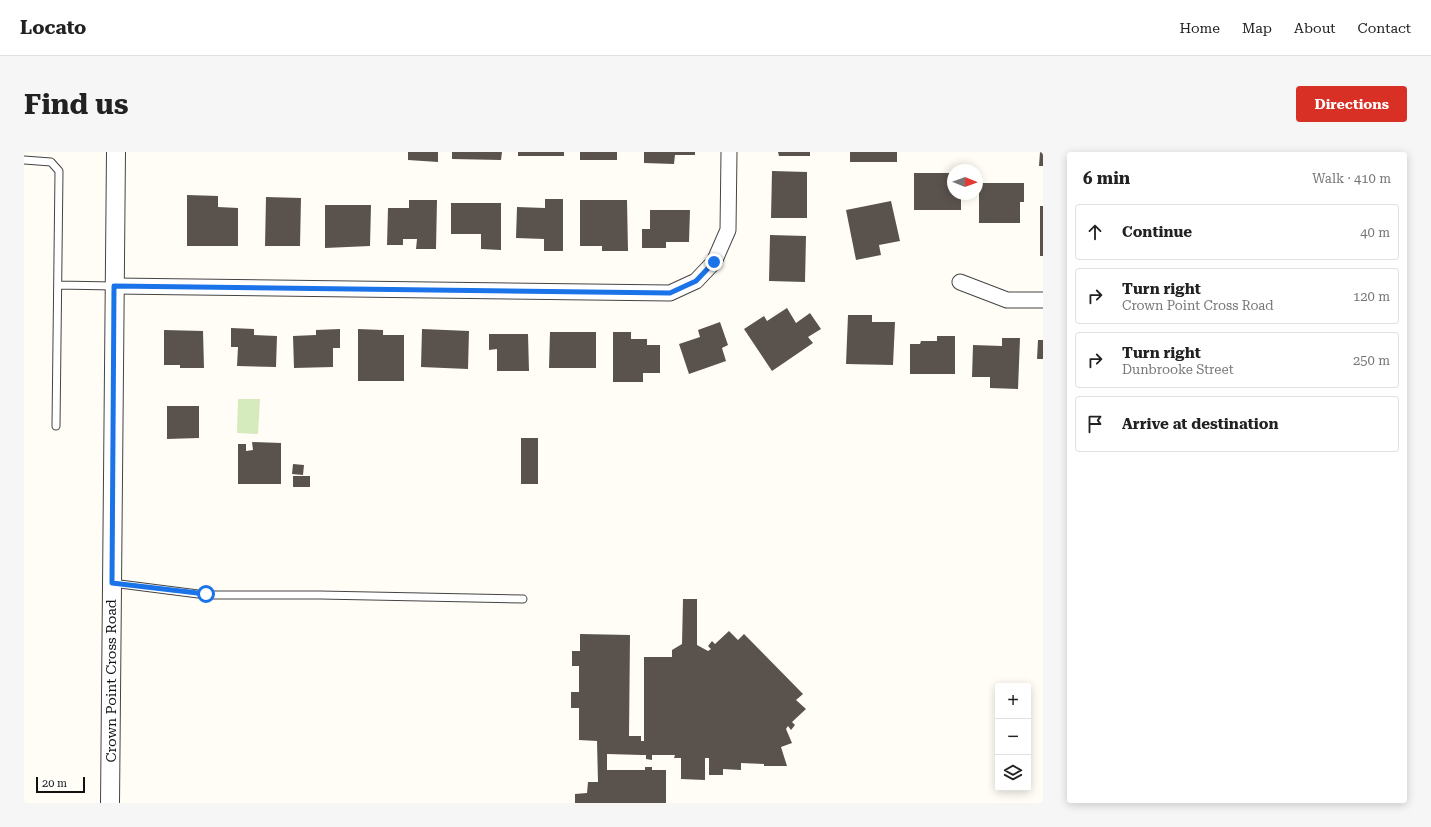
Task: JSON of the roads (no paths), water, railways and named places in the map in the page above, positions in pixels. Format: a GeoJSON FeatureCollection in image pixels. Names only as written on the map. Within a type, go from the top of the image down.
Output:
{"type":"FeatureCollection","features":[{"type":"Feature","properties":{"kind":"street","name":"Crown Point Cross Road"},"geometry":{"type":"LineString","coordinates":[[110,803],[116,152]]}},
{"type":"Feature","properties":{"kind":"street"},"geometry":{"type":"LineString","coordinates":[[114,286],[670,293],[696,281],[714,262],[728,230],[728,152]]}},
{"type":"Feature","properties":{"kind":"street"},"geometry":{"type":"LineString","coordinates":[[960,282],[1007,300],[1043,300]]}},
{"type":"Feature","properties":{"kind":"lane"},"geometry":{"type":"LineString","coordinates":[[24,160],[50,162],[59,171],[56,426]]}},
{"type":"Feature","properties":{"kind":"lane"},"geometry":{"type":"LineString","coordinates":[[58,285],[114,286]]}},
{"type":"Feature","properties":{"kind":"lane"},"geometry":{"type":"LineString","coordinates":[[112,583],[206,594],[523,599]]}}]}
